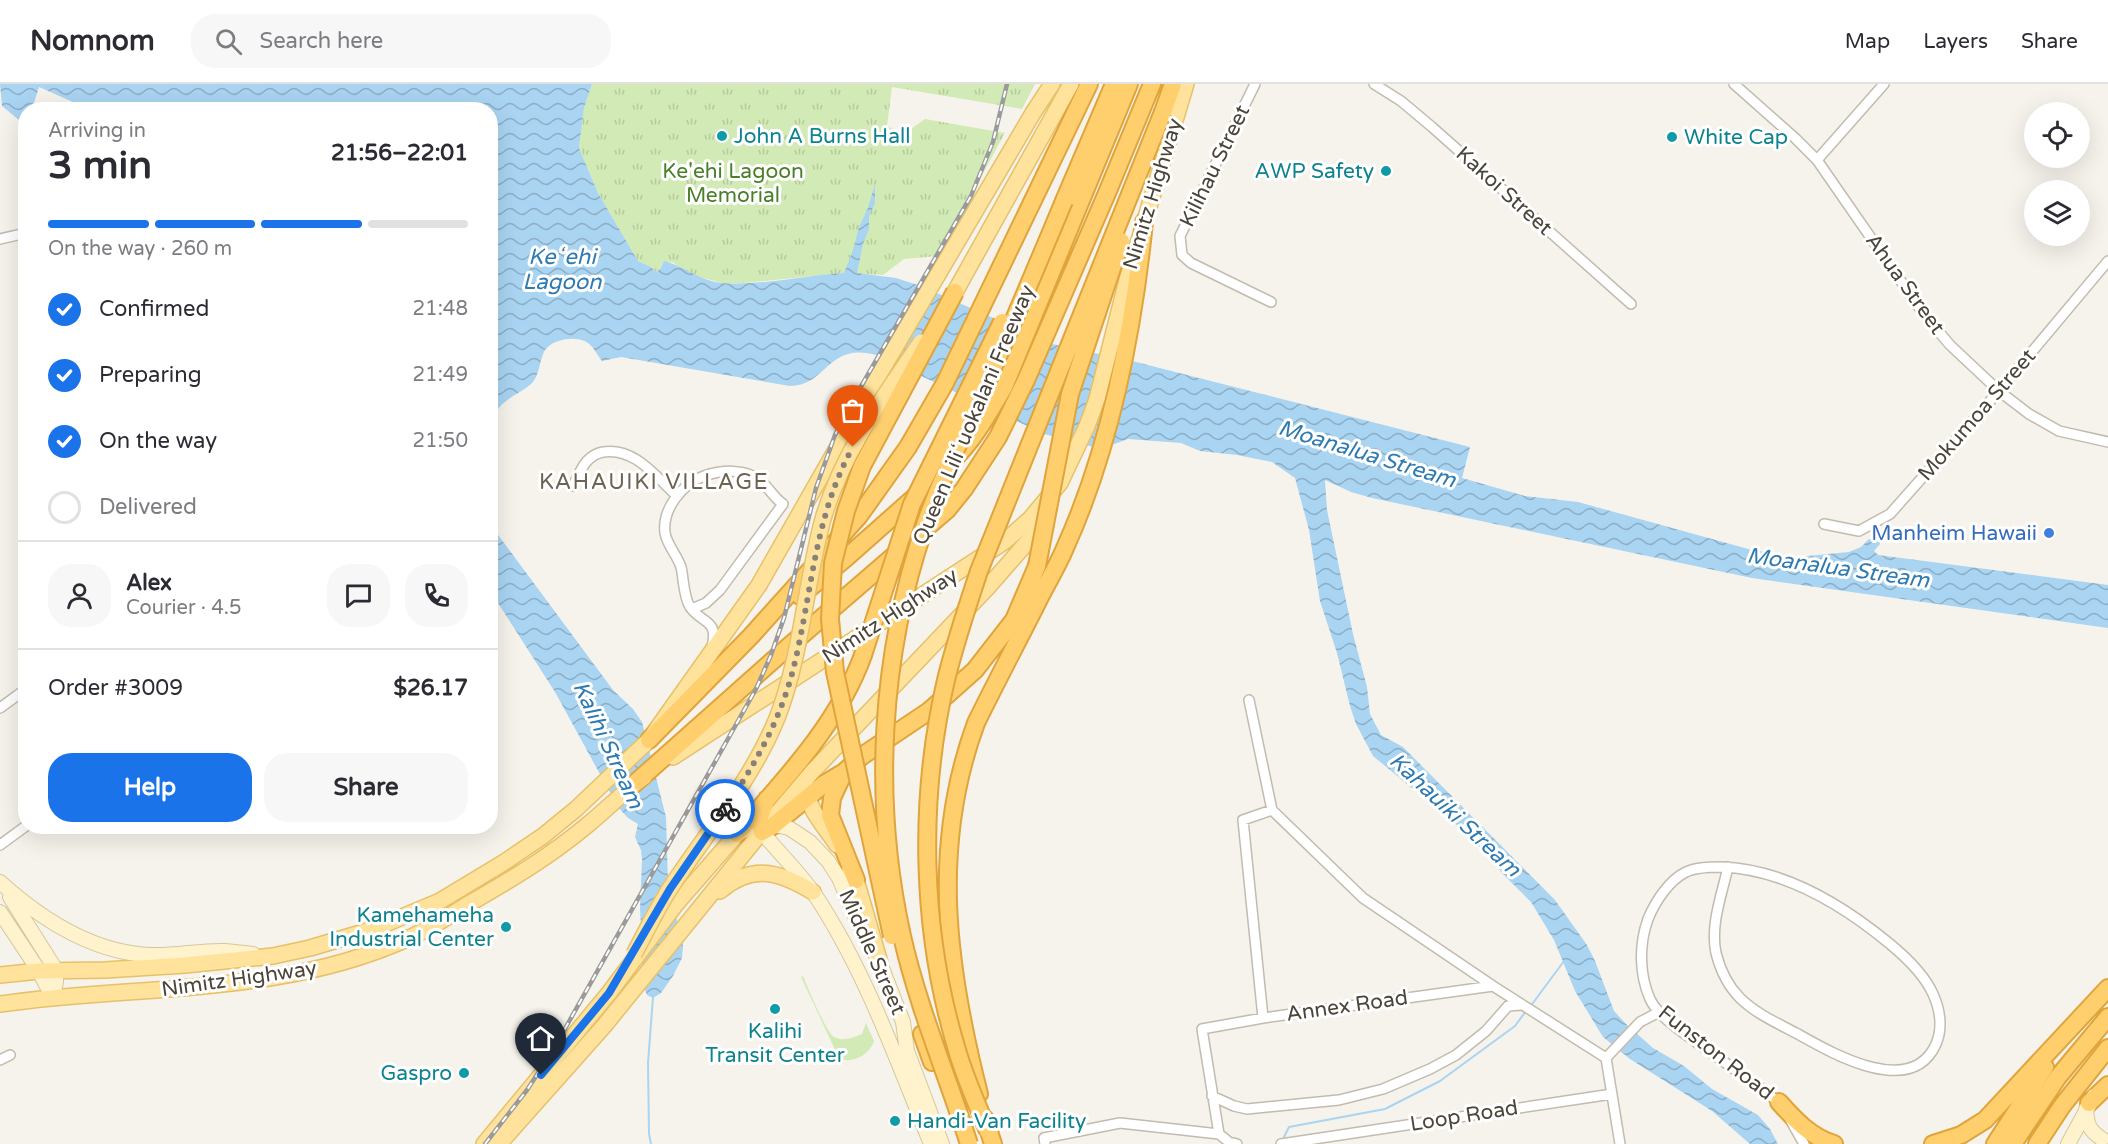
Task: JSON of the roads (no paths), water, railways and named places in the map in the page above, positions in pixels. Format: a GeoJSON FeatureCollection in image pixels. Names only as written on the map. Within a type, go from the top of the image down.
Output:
{"type":"FeatureCollection","features":[{"type":"Feature","properties":{"kind":"highway"},"geometry":{"type":"LineString","coordinates":[[649,740],[751,636],[859,516],[886,481],[920,428],[963,346],[1089,84]]}},
{"type":"Feature","properties":{"kind":"highway","name":"Queen Liliʻuokalani Freeway"},"geometry":{"type":"LineString","coordinates":[[968,1144],[913,975],[902,937],[893,887],[885,809],[884,762],[893,649],[907,585],[925,523],[1114,84]]}},
{"type":"Feature","properties":{"kind":"highway"},"geometry":{"type":"LineString","coordinates":[[751,636],[894,517],[965,448],[982,425],[1004,387],[1129,84]]}},
{"type":"Feature","properties":{"kind":"highway"},"geometry":{"type":"LineString","coordinates":[[634,784],[665,760],[779,655],[947,510],[964,489],[998,437],[1026,380],[1152,84]]}},
{"type":"Feature","properties":{"kind":"highway"},"geometry":{"type":"LineString","coordinates":[[767,799],[761,811],[765,827],[844,772],[862,756],[929,711],[975,670],[1014,620],[1037,566],[1070,394],[1173,84]]}},
{"type":"Feature","properties":{"kind":"highway"},"geometry":{"type":"LineString","coordinates":[[991,1137],[968,1083],[950,1026],[939,975],[931,914],[928,876],[929,800],[940,712],[954,649],[979,571],[1163,112]]}},
{"type":"Feature","properties":{"kind":"highway"},"geometry":{"type":"LineString","coordinates":[[737,834],[806,752],[831,718],[855,677],[912,504],[1064,201]]}},
{"type":"Feature","properties":{"kind":"highway"},"geometry":{"type":"LineString","coordinates":[[991,1137],[963,1033],[949,931],[947,868],[953,807],[967,748],[976,723],[1065,550],[1109,422],[1138,280],[1144,222]]}},
{"type":"Feature","properties":{"kind":"highway"},"geometry":{"type":"LineString","coordinates":[[955,292],[862,466],[837,544],[833,564],[830,619],[836,672],[896,952],[933,1065],[968,1144]]}},
{"type":"Feature","properties":{"kind":"highway"},"geometry":{"type":"LineString","coordinates":[[844,772],[832,798],[830,815],[856,880]]}},
{"type":"Feature","properties":{"kind":"highway"},"geometry":{"type":"LineString","coordinates":[[1933,1144],[1961,1135],[1985,1120],[2108,988]]}},
{"type":"Feature","properties":{"kind":"highway"},"geometry":{"type":"LineString","coordinates":[[2013,1144],[2058,1077],[2108,1017]]}},
{"type":"Feature","properties":{"kind":"highway"},"geometry":{"type":"LineString","coordinates":[[1995,1144],[2027,1092],[2078,1022]]}},
{"type":"Feature","properties":{"kind":"highway"},"geometry":{"type":"LineString","coordinates":[[2037,1144],[2062,1106],[2108,1048]]}},
{"type":"Feature","properties":{"kind":"highway"},"geometry":{"type":"LineString","coordinates":[[2088,1106],[2108,1085]]}},
{"type":"Feature","properties":{"kind":"highway"},"geometry":{"type":"LineString","coordinates":[[1779,1102],[1808,1131],[1834,1144]]}},
{"type":"Feature","properties":{"kind":"main road","name":"Nimitz Highway"},"geometry":{"type":"LineString","coordinates":[[0,975],[56,970],[140,968],[273,956],[310,948],[371,930],[440,901],[523,850],[576,809],[649,740],[759,585],[877,378],[1052,84]]}},
{"type":"Feature","properties":{"kind":"main road"},"geometry":{"type":"LineString","coordinates":[[637,954],[670,889],[742,784],[765,744],[776,719],[792,674],[823,520],[837,481],[861,432],[955,292],[1071,84]]}},
{"type":"Feature","properties":{"kind":"main road","name":"Nimitz Highway"},"geometry":{"type":"LineString","coordinates":[[665,760],[994,548],[1034,525],[1060,483],[1097,399],[1127,280],[1186,84]]}},
{"type":"Feature","properties":{"kind":"main road"},"geometry":{"type":"LineString","coordinates":[[499,1144],[598,1033],[812,772],[883,699],[1034,525]]}},
{"type":"Feature","properties":{"kind":"main road"},"geometry":{"type":"LineString","coordinates":[[812,772],[807,782],[808,797],[856,880],[880,963]]}},
{"type":"Feature","properties":{"kind":"main road","name":"Nimitz Highway"},"geometry":{"type":"LineString","coordinates":[[0,1004],[184,989],[274,978],[328,966],[375,952],[410,938],[554,852],[634,784]]}},
{"type":"Feature","properties":{"kind":"main road"},"geometry":{"type":"LineString","coordinates":[[484,1144],[609,993],[676,904],[737,834],[753,825],[765,827]]}},
{"type":"Feature","properties":{"kind":"main road","name":"Middle Street"},"geometry":{"type":"LineString","coordinates":[[765,827],[813,892],[833,924],[895,1052],[931,1144]]}},
{"type":"Feature","properties":{"kind":"main road","name":"Middle Street"},"geometry":{"type":"LineString","coordinates":[[765,827],[795,831],[810,842],[828,861],[839,878],[855,916],[880,963],[903,1022],[907,1051],[942,1144]]}},
{"type":"Feature","properties":{"kind":"main road"},"geometry":{"type":"LineString","coordinates":[[704,904],[725,886],[747,876],[758,874],[790,878],[813,892]]}},
{"type":"Feature","properties":{"kind":"main road"},"geometry":{"type":"LineString","coordinates":[[0,882],[51,923],[85,940],[108,947],[147,955],[224,951],[273,956]]}},
{"type":"Feature","properties":{"kind":"main road"},"geometry":{"type":"LineString","coordinates":[[0,882],[56,970],[53,998]]}},
{"type":"Feature","properties":{"kind":"main road"},"geometry":{"type":"LineString","coordinates":[[0,912],[39,971],[53,998]]}},
{"type":"Feature","properties":{"kind":"main road"},"geometry":{"type":"LineString","coordinates":[[2105,1139],[2070,1140],[2088,1106],[2108,1077]]}},
{"type":"Feature","properties":{"kind":"main road"},"geometry":{"type":"LineString","coordinates":[[2088,1106],[2088,1126],[2091,1131],[2105,1139]]}},
{"type":"Feature","properties":{"kind":"main road"},"geometry":{"type":"LineString","coordinates":[[2087,1144],[2105,1139]]}},
{"type":"Feature","properties":{"kind":"street","name":"Kilihau Street"},"geometry":{"type":"LineString","coordinates":[[1255,84],[1180,236],[1182,255],[1191,263],[1271,302]]}},
{"type":"Feature","properties":{"kind":"street","name":"Kakoi Street"},"geometry":{"type":"LineString","coordinates":[[1374,84],[1401,101],[1432,127],[1630,304]]}},
{"type":"Feature","properties":{"kind":"street","name":"Ahua Street"},"geometry":{"type":"LineString","coordinates":[[1734,84],[1795,138],[1816,160],[1923,313],[1950,345],[1999,391],[2029,414],[2059,430],[2108,442]]}},
{"type":"Feature","properties":{"kind":"street"},"geometry":{"type":"LineString","coordinates":[[1816,160],[1884,84]]}},
{"type":"Feature","properties":{"kind":"street"},"geometry":{"type":"LineString","coordinates":[[0,239],[18,235]]}},
{"type":"Feature","properties":{"kind":"street","name":"Mokumoa Street"},"geometry":{"type":"LineString","coordinates":[[1824,524],[1859,531],[1890,514],[1999,391],[2108,261]]}},
{"type":"Feature","properties":{"kind":"street"},"geometry":{"type":"LineString","coordinates":[[573,486],[588,460],[596,453],[621,452],[637,459],[677,496]]}},
{"type":"Feature","properties":{"kind":"street"},"geometry":{"type":"LineString","coordinates":[[692,609],[706,603],[720,590],[783,504],[755,477],[735,471],[705,476],[696,480],[677,496],[667,515],[665,533],[679,562],[686,597],[692,609],[713,628],[712,650]]}},
{"type":"Feature","properties":{"kind":"street"},"geometry":{"type":"LineString","coordinates":[[707,621],[727,622],[736,616]]}},
{"type":"Feature","properties":{"kind":"street"},"geometry":{"type":"LineString","coordinates":[[0,708],[18,695]]}},
{"type":"Feature","properties":{"kind":"street"},"geometry":{"type":"LineString","coordinates":[[1249,700],[1272,810],[1363,898],[1492,986],[1609,1054]]}},
{"type":"Feature","properties":{"kind":"street"},"geometry":{"type":"LineString","coordinates":[[1263,1018],[1243,820],[1272,810]]}},
{"type":"Feature","properties":{"kind":"street"},"geometry":{"type":"LineString","coordinates":[[0,845],[18,832]]}},
{"type":"Feature","properties":{"kind":"street","name":"Funston Road"},"geometry":{"type":"LineString","coordinates":[[1728,867],[1716,920],[1716,951],[1728,981],[1740,998],[1767,1017],[1850,1061],[1893,1070],[1909,1067],[1926,1058],[1938,1037],[1938,1007],[1930,987],[1909,961],[1866,925],[1821,896],[1772,876],[1728,867],[1703,868],[1686,872],[1661,896],[1652,911],[1643,936],[1641,962],[1650,1000],[1671,1024],[1779,1102],[1804,1144]]}},
{"type":"Feature","properties":{"kind":"street","name":"Annex Road"},"geometry":{"type":"LineString","coordinates":[[1212,1096],[1202,1029],[1263,1018],[1492,986]]}},
{"type":"Feature","properties":{"kind":"street"},"geometry":{"type":"LineString","coordinates":[[1212,1096],[1247,1109],[1310,1104],[1374,1092],[1430,1069],[1456,1055],[1486,1031],[1508,1006],[1524,1005]]}},
{"type":"Feature","properties":{"kind":"street"},"geometry":{"type":"LineString","coordinates":[[1620,1144],[1612,1094],[1609,1054],[1643,1020],[1659,1012]]}},
{"type":"Feature","properties":{"kind":"street"},"geometry":{"type":"LineString","coordinates":[[0,1060],[10,1055]]}},
{"type":"Feature","properties":{"kind":"street","name":"Loop Road"},"geometry":{"type":"LineString","coordinates":[[1281,1144],[1612,1094]]}},
{"type":"Feature","properties":{"kind":"street"},"geometry":{"type":"LineString","coordinates":[[1212,1096],[1219,1134]]}},
{"type":"Feature","properties":{"kind":"street"},"geometry":{"type":"LineString","coordinates":[[1045,1141],[1120,1123],[1219,1134],[1229,1142],[1237,1144]]}},
{"type":"Feature","properties":{"kind":"water"},"geometry":{"type":"Polygon","coordinates":[[[0,84],[592,84],[584,108],[579,148],[598,193],[638,261],[656,272],[664,261],[708,280],[729,283],[762,282],[844,273],[875,184],[875,203],[869,216],[869,229],[863,244],[857,273],[896,278],[921,286],[1052,344],[1132,361],[1470,447],[1462,478],[1525,496],[1578,502],[1752,550],[1797,557],[1849,552],[1861,547],[1869,539],[1880,539],[1880,544],[1874,551],[1878,555],[2108,585],[2108,628],[1752,578],[1372,498],[1351,492],[1325,480],[1327,510],[1353,634],[1367,687],[1370,714],[1381,735],[1403,747],[1555,900],[1587,945],[1614,1011],[1627,1025],[1653,1048],[1684,1066],[1712,1089],[1758,1115],[1770,1129],[1778,1144],[1750,1144],[1712,1111],[1630,1059],[1603,1037],[1575,991],[1554,940],[1531,902],[1469,835],[1373,756],[1356,724],[1320,601],[1309,530],[1295,478],[1272,462],[1200,451],[1181,443],[1128,439],[1101,449],[1044,434],[879,356],[862,353],[848,354],[838,358],[813,379],[803,384],[790,386],[621,357],[602,361],[588,343],[577,339],[565,339],[553,343],[545,350],[534,381],[508,399],[498,409],[498,102],[73,102],[39,87],[34,102],[18,102],[18,119],[2,106],[0,84]]]}},
{"type":"Feature","properties":{"kind":"water"},"geometry":{"type":"Polygon","coordinates":[[[498,535],[613,690],[633,709],[642,722],[666,817],[668,883],[683,946],[682,958],[673,976],[661,993],[653,998],[647,995],[644,987],[640,908],[642,859],[635,837],[638,824],[628,818],[618,807],[555,692],[498,603],[498,535]]]}},
{"type":"Feature","properties":{"kind":"waterway"},"geometry":{"type":"LineString","coordinates":[[1530,1007],[1564,961]]}},
{"type":"Feature","properties":{"kind":"waterway","name":"Kalihi Stream"},"geometry":{"type":"LineString","coordinates":[[651,1144],[648,1063],[653,997]]}},
{"type":"Feature","properties":{"kind":"waterway"},"geometry":{"type":"LineString","coordinates":[[1284,1137],[1289,1127],[1385,1109],[1440,1081],[1515,1026],[1526,1011]]}},
{"type":"Feature","properties":{"kind":"railway"},"geometry":{"type":"LineString","coordinates":[[485,1144],[527,1090],[553,1050],[756,689],[784,618],[816,488],[835,435],[971,196],[993,142],[1007,84]]}},
{"type":"Feature","properties":{"kind":"place","name":"John A Burns Hall"},"geometry":{"type":"Point","coordinates":[722,136]}},
{"type":"Feature","properties":{"kind":"place","name":"White Cap"},"geometry":{"type":"Point","coordinates":[1672,137]}},
{"type":"Feature","properties":{"kind":"place","name":"AWP Safety"},"geometry":{"type":"Point","coordinates":[1386,171]}},
{"type":"Feature","properties":{"kind":"place","name":"Manheim Hawaii"},"geometry":{"type":"Point","coordinates":[2049,533]}},
{"type":"Feature","properties":{"kind":"place","name":"Kamehameha Industrial Center"},"geometry":{"type":"Point","coordinates":[506,927]}},
{"type":"Feature","properties":{"kind":"place","name":"Kalihi Transit Center"},"geometry":{"type":"Point","coordinates":[775,1009]}},
{"type":"Feature","properties":{"kind":"place","name":"Gaspro"},"geometry":{"type":"Point","coordinates":[464,1073]}},
{"type":"Feature","properties":{"kind":"place","name":"Handi-Van Facility"},"geometry":{"type":"Point","coordinates":[895,1121]}},
{"type":"Feature","properties":{"kind":"district","name":"KAHAUIKI VILLAGE"},"geometry":{"type":"Point","coordinates":[654,482]}},
{"type":"Feature","properties":{"kind":"park label","name":"Ke'ehi Lagoon Memorial"},"geometry":{"type":"Point","coordinates":[733,183]}},
{"type":"Feature","properties":{"kind":"water label","name":"Keʻehi Lagoon"},"geometry":{"type":"Point","coordinates":[562,270]}},
{"type":"Feature","properties":{"kind":"water label","name":"Moanalua Stream"},"geometry":{"type":"Point","coordinates":[1367,454]}},
{"type":"Feature","properties":{"kind":"water label","name":"Moanalua Stream"},"geometry":{"type":"Point","coordinates":[1838,568]}},
{"type":"Feature","properties":{"kind":"water label","name":"Kahauiki Stream"},"geometry":{"type":"Point","coordinates":[1455,815]}}]}
